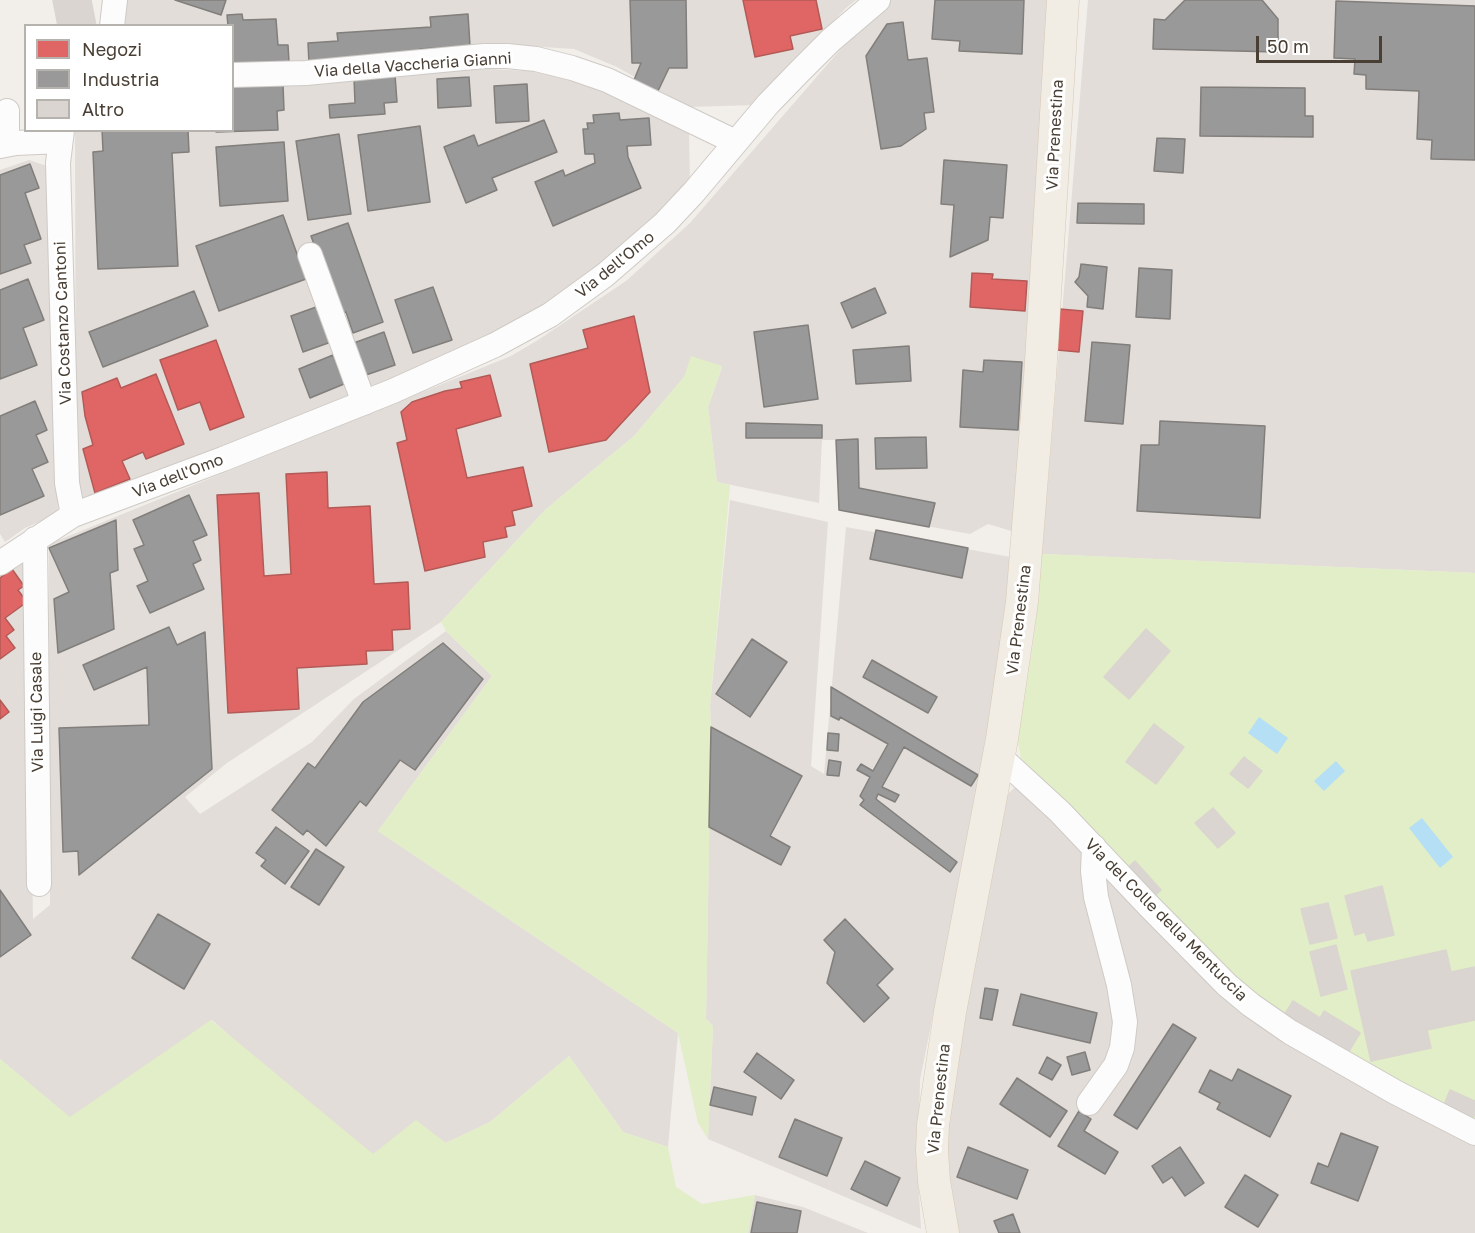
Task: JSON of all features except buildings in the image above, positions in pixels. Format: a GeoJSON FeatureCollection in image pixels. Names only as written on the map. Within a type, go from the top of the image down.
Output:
{"type":"FeatureCollection","features":[{"type":"Feature","properties":{"kind":"main road","name":"Via Prenestina"},"geometry":{"type":"LineString","coordinates":[[943,1233],[934,1181],[932,1151],[936,1094],[1016,652],[1028,547],[1063,0]]}},
{"type":"Feature","properties":{"kind":"street"},"geometry":{"type":"LineString","coordinates":[[112,24],[115,0]]}},
{"type":"Feature","properties":{"kind":"street","name":"Via dell'Omo"},"geometry":{"type":"LineString","coordinates":[[0,563],[73,515],[364,403],[476,354],[550,315],[630,254],[665,223],[768,104],[831,40],[878,0]]}},
{"type":"Feature","properties":{"kind":"street","name":"Via della Vaccheria Gianni"},"geometry":{"type":"LineString","coordinates":[[234,75],[306,73],[473,57],[507,56],[536,59],[607,80],[727,138],[734,144]]}},
{"type":"Feature","properties":{"kind":"street"},"geometry":{"type":"LineString","coordinates":[[14,110],[4,145],[59,134]]}},
{"type":"Feature","properties":{"kind":"street","name":"Via Costanzo Cantoni"},"geometry":{"type":"LineString","coordinates":[[59,134],[67,483],[73,515]]}},
{"type":"Feature","properties":{"kind":"street"},"geometry":{"type":"LineString","coordinates":[[310,255],[364,403]]}},
{"type":"Feature","properties":{"kind":"street","name":"Via Luigi Casale"},"geometry":{"type":"LineString","coordinates":[[35,539],[39,884]]}},
{"type":"Feature","properties":{"kind":"street","name":"Via del Colle della Mentuccia"},"geometry":{"type":"LineString","coordinates":[[999,756],[1040,792],[1227,985],[1251,1005],[1300,1038],[1395,1092],[1475,1132]]}},
{"type":"Feature","properties":{"kind":"street"},"geometry":{"type":"LineString","coordinates":[[1089,1102],[1116,1065],[1122,1048],[1124,1032],[1121,995],[1095,890],[1092,859],[1094,847]]}},
{"type":"Feature","properties":{"kind":"shaded area"},"geometry":{"type":"Polygon","coordinates":[[[124,0],[856,0],[754,105],[689,107],[617,67],[574,49],[527,46],[302,65],[234,66],[234,24],[121,24],[124,0]]]}},
{"type":"Feature","properties":{"kind":"shaded area"},"geometry":{"type":"Polygon","coordinates":[[[891,0],[1052,0],[1018,533],[988,524],[970,534],[839,510],[836,440],[822,440],[819,503],[717,482],[708,407],[722,367],[684,377],[634,436],[545,510],[441,622],[227,763],[185,797],[200,814],[312,742],[354,699],[446,631],[492,676],[378,831],[678,1033],[668,1147],[623,1132],[569,1056],[490,1122],[446,1143],[368,1158],[212,1020],[70,1118],[0,1059],[0,577],[18,564],[27,562],[33,919],[50,905],[49,544],[511,356],[538,340],[626,281],[690,223],[852,36],[891,0]]]}},
{"type":"Feature","properties":{"kind":"shaded area"},"geometry":{"type":"Polygon","coordinates":[[[1088,0],[1475,0],[1475,573],[1042,554],[1088,0]]]}},
{"type":"Feature","properties":{"kind":"shaded area"},"geometry":{"type":"Polygon","coordinates":[[[467,68],[529,71],[590,84],[689,133],[690,186],[579,284],[502,332],[82,503],[76,498],[75,132],[234,132],[234,84],[467,68]]]}},
{"type":"Feature","properties":{"kind":"shaded area"},"geometry":{"type":"Polygon","coordinates":[[[29,160],[47,166],[58,511],[55,515],[25,528],[5,542],[0,534],[0,170],[29,160]]]}},
{"type":"Feature","properties":{"kind":"shaded area"},"geometry":{"type":"Polygon","coordinates":[[[730,500],[828,522],[811,766],[824,774],[846,527],[1016,558],[981,774],[920,1080],[918,1176],[921,1229],[708,1139],[713,1026],[706,1019],[710,706],[730,500]]]}},
{"type":"Feature","properties":{"kind":"shaded area"},"geometry":{"type":"Polygon","coordinates":[[[1014,788],[1024,790],[1395,1101],[1475,1146],[1475,1233],[957,1233],[947,1166],[948,1103],[1007,795],[1014,788]]]}},
{"type":"Feature","properties":{"kind":"shaded area"},"geometry":{"type":"Polygon","coordinates":[[[755,1195],[803,1207],[868,1233],[748,1233],[755,1195]]]}},
{"type":"Feature","properties":{"kind":"green space"},"geometry":{"type":"Polygon","coordinates":[[[691,356],[722,366],[708,407],[717,482],[730,485],[710,706],[706,1019],[713,1026],[708,1139],[698,1123],[678,1033],[378,831],[492,676],[446,631],[441,622],[545,510],[634,436],[684,377],[691,356]]]}},
{"type":"Feature","properties":{"kind":"green space"},"geometry":{"type":"Polygon","coordinates":[[[1042,554],[1475,573],[1475,1123],[1397,1082],[1250,996],[1021,759],[1018,742],[1035,630],[1042,554]]]}},
{"type":"Feature","properties":{"kind":"green space"},"geometry":{"type":"Polygon","coordinates":[[[211,1020],[373,1154],[416,1120],[446,1143],[490,1122],[569,1056],[623,1132],[668,1147],[676,1187],[702,1204],[755,1195],[748,1233],[0,1233],[0,1059],[70,1117],[211,1020]]]}},
{"type":"Feature","properties":{"kind":"water"},"geometry":{"type":"Polygon","coordinates":[[[1259,717],[1288,738],[1277,754],[1248,733],[1259,717]]]}},
{"type":"Feature","properties":{"kind":"water"},"geometry":{"type":"Polygon","coordinates":[[[1336,761],[1345,771],[1324,791],[1314,781],[1336,761]]]}},
{"type":"Feature","properties":{"kind":"water"},"geometry":{"type":"Polygon","coordinates":[[[1422,818],[1453,857],[1440,868],[1409,828],[1422,818]]]}}]}
